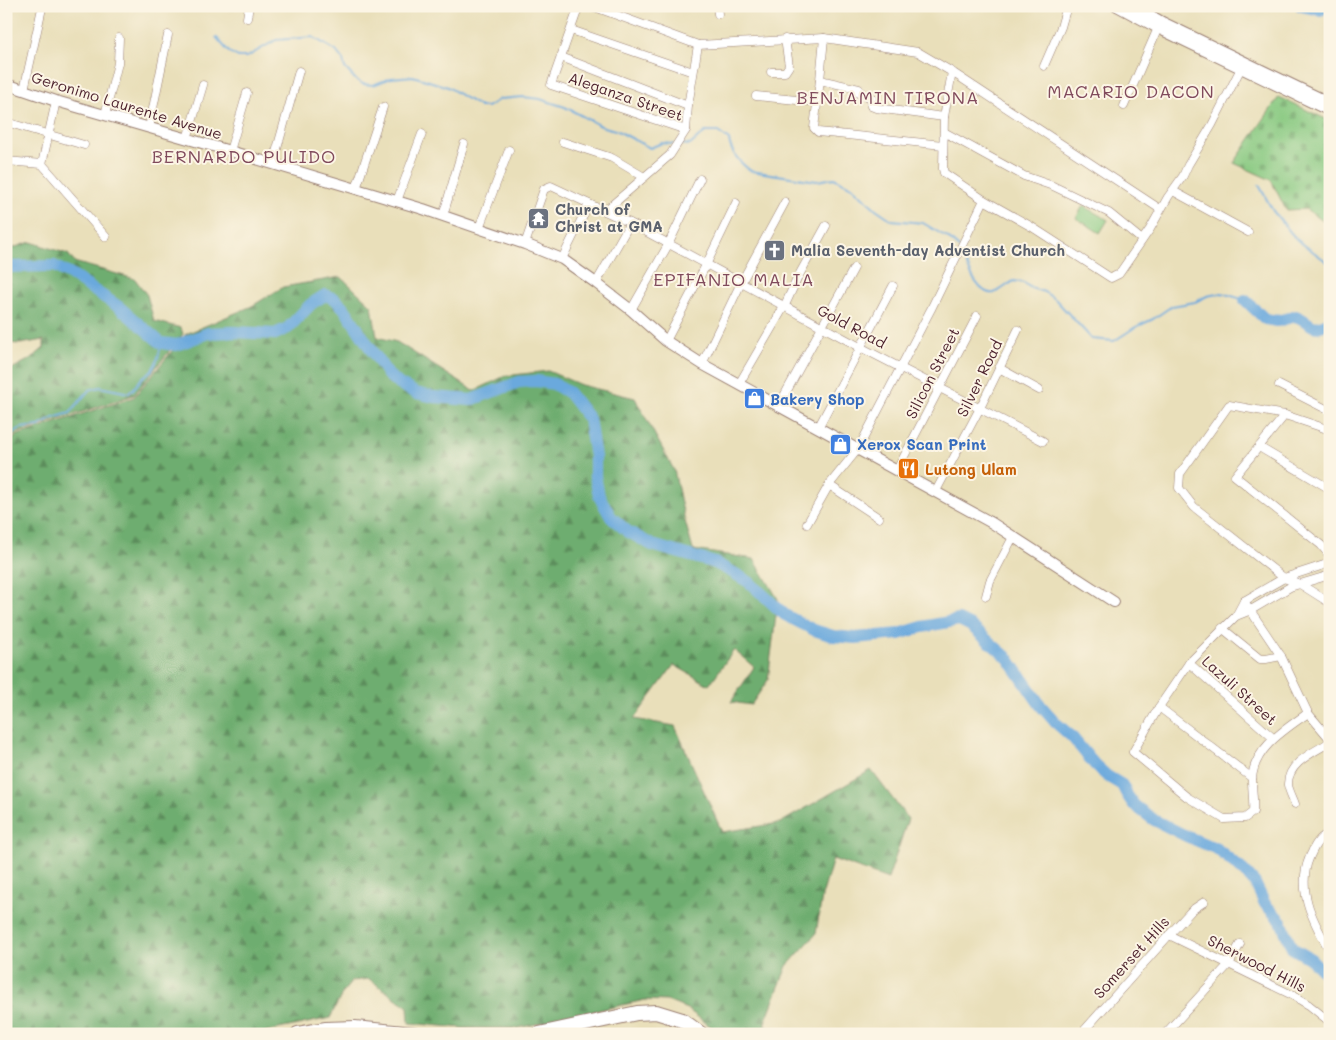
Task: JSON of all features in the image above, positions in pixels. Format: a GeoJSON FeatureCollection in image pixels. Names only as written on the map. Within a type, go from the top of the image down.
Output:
{"type":"FeatureCollection","features":[{"type":"Feature","properties":{"kind":"highway"},"geometry":{"type":"LineString","coordinates":[[539,1034],[637,1013],[656,1012],[682,1020],[701,1034]]}},
{"type":"Feature","properties":{"kind":"highway"},"geometry":{"type":"LineString","coordinates":[[298,1034],[326,1029],[355,1028],[414,1034]]}},
{"type":"Feature","properties":{"kind":"street"},"geometry":{"type":"LineString","coordinates":[[247,18],[249,6]]}},
{"type":"Feature","properties":{"kind":"street","name":"Aleganza Street"},"geometry":{"type":"LineString","coordinates":[[580,6],[551,85],[686,130]]}},
{"type":"Feature","properties":{"kind":"street"},"geometry":{"type":"LineString","coordinates":[[592,6],[698,44],[824,38],[918,52],[952,72],[1160,209]]}},
{"type":"Feature","properties":{"kind":"street"},"geometry":{"type":"LineString","coordinates":[[1044,66],[1061,27],[1067,6]]}},
{"type":"Feature","properties":{"kind":"street"},"geometry":{"type":"LineString","coordinates":[[1117,6],[1158,28],[1330,111]]}},
{"type":"Feature","properties":{"kind":"street"},"geometry":{"type":"LineString","coordinates":[[1134,6],[1171,26],[1330,102]]}},
{"type":"Feature","properties":{"kind":"street"},"geometry":{"type":"LineString","coordinates":[[24,90],[42,8]]}},
{"type":"Feature","properties":{"kind":"street"},"geometry":{"type":"LineString","coordinates":[[1124,106],[1158,28]]}},
{"type":"Feature","properties":{"kind":"street"},"geometry":{"type":"LineString","coordinates":[[571,30],[693,72]]}},
{"type":"Feature","properties":{"kind":"street"},"geometry":{"type":"LineString","coordinates":[[149,128],[168,35]]}},
{"type":"Feature","properties":{"kind":"street"},"geometry":{"type":"LineString","coordinates":[[104,115],[118,63],[119,38]]}},
{"type":"Feature","properties":{"kind":"street"},"geometry":{"type":"LineString","coordinates":[[824,38],[814,128],[818,132],[943,145]]}},
{"type":"Feature","properties":{"kind":"street"},"geometry":{"type":"LineString","coordinates":[[771,72],[785,72],[789,66],[785,39]]}},
{"type":"Feature","properties":{"kind":"street"},"geometry":{"type":"LineString","coordinates":[[605,211],[670,155],[686,130],[698,44]]}},
{"type":"Feature","properties":{"kind":"street"},"geometry":{"type":"LineString","coordinates":[[561,57],[688,106]]}},
{"type":"Feature","properties":{"kind":"street"},"geometry":{"type":"LineString","coordinates":[[952,72],[944,117],[944,173],[984,200],[1111,278],[1119,274],[1173,191],[1212,126],[1241,68]]}},
{"type":"Feature","properties":{"kind":"street"},"geometry":{"type":"LineString","coordinates":[[273,164],[299,71]]}},
{"type":"Feature","properties":{"kind":"street"},"geometry":{"type":"LineString","coordinates":[[820,80],[859,89],[858,94],[872,98],[871,106],[876,108],[944,117]]}},
{"type":"Feature","properties":{"kind":"street","name":"Geronimo Laurente Avenue"},"geometry":{"type":"LineString","coordinates":[[6,84],[56,101],[397,201],[525,244],[562,259],[631,310],[666,341],[702,364],[992,523],[1114,602]]}},
{"type":"Feature","properties":{"kind":"street"},"geometry":{"type":"LineString","coordinates":[[187,138],[203,85]]}},
{"type":"Feature","properties":{"kind":"street"},"geometry":{"type":"LineString","coordinates":[[230,151],[248,93]]}},
{"type":"Feature","properties":{"kind":"street"},"geometry":{"type":"LineString","coordinates":[[756,96],[818,102]]}},
{"type":"Feature","properties":{"kind":"street"},"geometry":{"type":"LineString","coordinates":[[42,164],[56,101]]}},
{"type":"Feature","properties":{"kind":"street"},"geometry":{"type":"LineString","coordinates":[[356,189],[383,107]]}},
{"type":"Feature","properties":{"kind":"street"},"geometry":{"type":"LineString","coordinates":[[6,122],[48,136],[84,145]]}},
{"type":"Feature","properties":{"kind":"street"},"geometry":{"type":"LineString","coordinates":[[944,132],[1024,176],[1053,186],[1109,213],[1142,240]]}},
{"type":"Feature","properties":{"kind":"street"},"geometry":{"type":"LineString","coordinates":[[397,201],[422,134]]}},
{"type":"Feature","properties":{"kind":"street"},"geometry":{"type":"LineString","coordinates":[[563,142],[612,158],[644,177]]}},
{"type":"Feature","properties":{"kind":"street"},"geometry":{"type":"LineString","coordinates":[[443,216],[464,144]]}},
{"type":"Feature","properties":{"kind":"street"},"geometry":{"type":"LineString","coordinates":[[479,228],[509,150]]}},
{"type":"Feature","properties":{"kind":"street"},"geometry":{"type":"LineString","coordinates":[[6,161],[42,164],[106,237]]}},
{"type":"Feature","properties":{"kind":"street"},"geometry":{"type":"LineString","coordinates":[[631,310],[668,244],[700,179]]}},
{"type":"Feature","properties":{"kind":"street"},"geometry":{"type":"LineString","coordinates":[[525,244],[544,189],[550,186],[589,204],[562,259]]}},
{"type":"Feature","properties":{"kind":"street"},"geometry":{"type":"LineString","coordinates":[[1173,191],[1248,232]]}},
{"type":"Feature","properties":{"kind":"street"},"geometry":{"type":"LineString","coordinates":[[807,524],[829,486],[858,449],[901,368],[984,200]]}},
{"type":"Feature","properties":{"kind":"street"},"geometry":{"type":"LineString","coordinates":[[702,364],[741,283],[785,202]]}},
{"type":"Feature","properties":{"kind":"street"},"geometry":{"type":"LineString","coordinates":[[666,341],[736,203]]}},
{"type":"Feature","properties":{"kind":"street","name":"Gold Road"},"geometry":{"type":"LineString","coordinates":[[589,204],[630,223],[860,347],[1044,441]]}},
{"type":"Feature","properties":{"kind":"street"},"geometry":{"type":"LineString","coordinates":[[596,283],[630,223]]}},
{"type":"Feature","properties":{"kind":"street"},"geometry":{"type":"LineString","coordinates":[[739,384],[785,305],[826,226]]}},
{"type":"Feature","properties":{"kind":"street"},"geometry":{"type":"LineString","coordinates":[[778,407],[854,268]]}},
{"type":"Feature","properties":{"kind":"street"},"geometry":{"type":"LineString","coordinates":[[818,428],[894,286]]}},
{"type":"Feature","properties":{"kind":"street","name":"Silicon Street"},"geometry":{"type":"LineString","coordinates":[[897,470],[977,316]]}},
{"type":"Feature","properties":{"kind":"street","name":"Silver Road"},"geometry":{"type":"LineString","coordinates":[[936,491],[980,408],[1018,330]]}},
{"type":"Feature","properties":{"kind":"street"},"geometry":{"type":"LineString","coordinates":[[999,368],[1039,390]]}},
{"type":"Feature","properties":{"kind":"street"},"geometry":{"type":"LineString","coordinates":[[1279,385],[1330,411]]}},
{"type":"Feature","properties":{"kind":"street"},"geometry":{"type":"LineString","coordinates":[[1330,430],[1285,415],[1229,405],[1180,474],[1178,488],[1194,507],[1284,578],[1300,584],[1330,603]]}},
{"type":"Feature","properties":{"kind":"street"},"geometry":{"type":"LineString","coordinates":[[1285,415],[1235,476],[1321,545],[1330,556]]}},
{"type":"Feature","properties":{"kind":"street"},"geometry":{"type":"LineString","coordinates":[[1259,446],[1330,489]]}},
{"type":"Feature","properties":{"kind":"street"},"geometry":{"type":"LineString","coordinates":[[829,486],[879,518]]}},
{"type":"Feature","properties":{"kind":"street"},"geometry":{"type":"LineString","coordinates":[[986,596],[990,581],[1013,537]]}},
{"type":"Feature","properties":{"kind":"street"},"geometry":{"type":"LineString","coordinates":[[1236,616],[1244,601],[1284,578],[1330,562]]}},
{"type":"Feature","properties":{"kind":"street"},"geometry":{"type":"LineString","coordinates":[[1308,713],[1273,738],[1259,755],[1252,778],[1253,812],[1245,818],[1224,819],[1187,797],[1133,752],[1159,707],[1189,663],[1222,628],[1236,616],[1251,610],[1290,587],[1330,575]]}},
{"type":"Feature","properties":{"kind":"street"},"geometry":{"type":"LineString","coordinates":[[1244,601],[1281,656],[1308,713],[1330,740],[1298,763],[1290,772],[1288,786],[1295,804]]}},
{"type":"Feature","properties":{"kind":"street"},"geometry":{"type":"LineString","coordinates":[[1222,628],[1260,659],[1281,656]]}},
{"type":"Feature","properties":{"kind":"street","name":"Lazuli Street"},"geometry":{"type":"LineString","coordinates":[[1189,663],[1273,738]]}},
{"type":"Feature","properties":{"kind":"street"},"geometry":{"type":"LineString","coordinates":[[1159,707],[1252,778]]}},
{"type":"Feature","properties":{"kind":"street"},"geometry":{"type":"LineString","coordinates":[[1326,825],[1330,833],[1322,836],[1316,843],[1307,861],[1303,880],[1310,912],[1330,951]]}},
{"type":"Feature","properties":{"kind":"street","name":"Somerset Hills"},"geometry":{"type":"LineString","coordinates":[[1081,1034],[1192,910],[1204,902]]}},
{"type":"Feature","properties":{"kind":"street","name":"Sherwood Hills"},"geometry":{"type":"LineString","coordinates":[[1169,935],[1292,995],[1309,1005],[1330,1022]]}},
{"type":"Feature","properties":{"kind":"street"},"geometry":{"type":"LineString","coordinates":[[1165,1034],[1229,964],[1240,944]]}},
{"type":"Feature","properties":{"kind":"green space"},"geometry":{"type":"Polygon","coordinates":[[[1279,97],[1330,121],[1330,226],[1306,209],[1286,210],[1271,180],[1234,163],[1279,97]]]}},
{"type":"Feature","properties":{"kind":"green space"},"geometry":{"type":"Polygon","coordinates":[[[1083,206],[1108,220],[1100,233],[1076,218],[1083,206]]]}},
{"type":"Feature","properties":{"kind":"green space"},"geometry":{"type":"Polygon","coordinates":[[[31,242],[68,254],[74,262],[135,279],[147,295],[154,321],[181,328],[183,334],[134,395],[18,433],[6,442],[6,372],[32,358],[44,348],[44,340],[20,344],[6,343],[6,250],[31,242]]]}},
{"type":"Feature","properties":{"kind":"green space"},"geometry":{"type":"Polygon","coordinates":[[[341,277],[372,306],[377,337],[397,342],[474,391],[505,376],[548,371],[581,385],[635,398],[674,470],[693,550],[754,559],[778,599],[768,680],[751,705],[731,702],[754,667],[734,650],[709,685],[674,665],[634,719],[675,726],[722,832],[780,823],[871,770],[908,819],[888,879],[833,859],[822,896],[816,934],[787,966],[764,1025],[775,1034],[721,1034],[687,1009],[667,1001],[645,1000],[518,1028],[463,1028],[409,1023],[408,1007],[369,979],[352,981],[343,992],[330,1018],[256,1034],[6,1034],[6,444],[18,435],[134,397],[186,334],[252,306],[283,287],[341,277]]]}},
{"type":"Feature","properties":{"kind":"waterway"},"geometry":{"type":"LineString","coordinates":[[1301,6],[1320,10],[1330,6]]}},
{"type":"Feature","properties":{"kind":"waterway"},"geometry":{"type":"LineString","coordinates":[[216,37],[229,52],[238,57],[247,57],[276,40],[313,37],[336,51],[343,60],[345,68],[356,80],[363,84],[373,85],[391,78],[413,76],[448,87],[480,107],[487,107],[500,99],[523,97],[540,99],[565,107],[650,148],[662,143],[673,144]]}},
{"type":"Feature","properties":{"kind":"waterway"},"geometry":{"type":"LineString","coordinates":[[680,144],[690,145],[705,132],[718,132],[729,140],[737,157],[751,171],[817,181],[834,178],[852,187],[876,209],[892,220],[923,223],[948,238],[959,248]]}},
{"type":"Feature","properties":{"kind":"waterway"},"geometry":{"type":"LineString","coordinates":[[1259,185],[1273,211],[1296,239],[1330,264]]}},
{"type":"Feature","properties":{"kind":"waterway"},"geometry":{"type":"LineString","coordinates":[[961,252],[973,278],[983,290],[988,293],[994,293],[1014,281],[1024,283],[1055,299],[1092,339],[1114,341],[1172,306],[1195,302],[1207,296],[1222,293],[1245,300]]}},
{"type":"Feature","properties":{"kind":"waterway"},"geometry":{"type":"LineString","coordinates":[[6,267],[54,266],[119,307],[161,343],[177,345],[208,333],[275,334],[288,328],[311,304],[325,295],[335,299],[344,308],[388,375],[399,384],[416,393],[434,397],[471,400],[519,382],[536,381],[554,384],[569,393],[589,419],[599,496],[611,517],[627,531],[652,545],[715,563],[749,582],[785,615],[814,630],[833,636],[855,638],[899,634],[922,627],[959,620],[971,626],[1008,658],[1041,706],[1072,737],[1095,765],[1107,776],[1122,785],[1134,805],[1154,820],[1217,849],[1244,871],[1255,883],[1265,904],[1281,921],[1292,948],[1311,959],[1330,979]]}},
{"type":"Feature","properties":{"kind":"waterway"},"geometry":{"type":"LineString","coordinates":[[1245,300],[1265,319],[1277,321],[1296,316],[1315,327],[1330,322]]}},
{"type":"Feature","properties":{"kind":"waterway"},"geometry":{"type":"LineString","coordinates":[[6,437],[21,428],[39,426],[53,418],[70,413],[89,390],[100,387],[129,393],[152,370],[158,357],[161,343]]}},
{"type":"Feature","properties":{"kind":"place","name":"Church of Christ at GMA"},"geometry":{"type":"Point","coordinates":[539,218]}},
{"type":"Feature","properties":{"kind":"place","name":"Malia Seventh-day Adventist Church"},"geometry":{"type":"Point","coordinates":[775,250]}},
{"type":"Feature","properties":{"kind":"place","name":"Bakery Shop"},"geometry":{"type":"Point","coordinates":[754,399]}},
{"type":"Feature","properties":{"kind":"place","name":"Xerox Scan Print"},"geometry":{"type":"Point","coordinates":[841,444]}},
{"type":"Feature","properties":{"kind":"place","name":"Lutong Ulam"},"geometry":{"type":"Point","coordinates":[909,469]}},
{"type":"Feature","properties":{"kind":"district","name":"MACARIO DACON"},"geometry":{"type":"Point","coordinates":[1131,91]}},
{"type":"Feature","properties":{"kind":"district","name":"BENJAMIN TIRONA"},"geometry":{"type":"Point","coordinates":[888,97]}},
{"type":"Feature","properties":{"kind":"district","name":"BERNARDO PULIDO"},"geometry":{"type":"Point","coordinates":[244,156]}},
{"type":"Feature","properties":{"kind":"district","name":"EPIFANIO MALIA"},"geometry":{"type":"Point","coordinates":[734,279]}}]}
